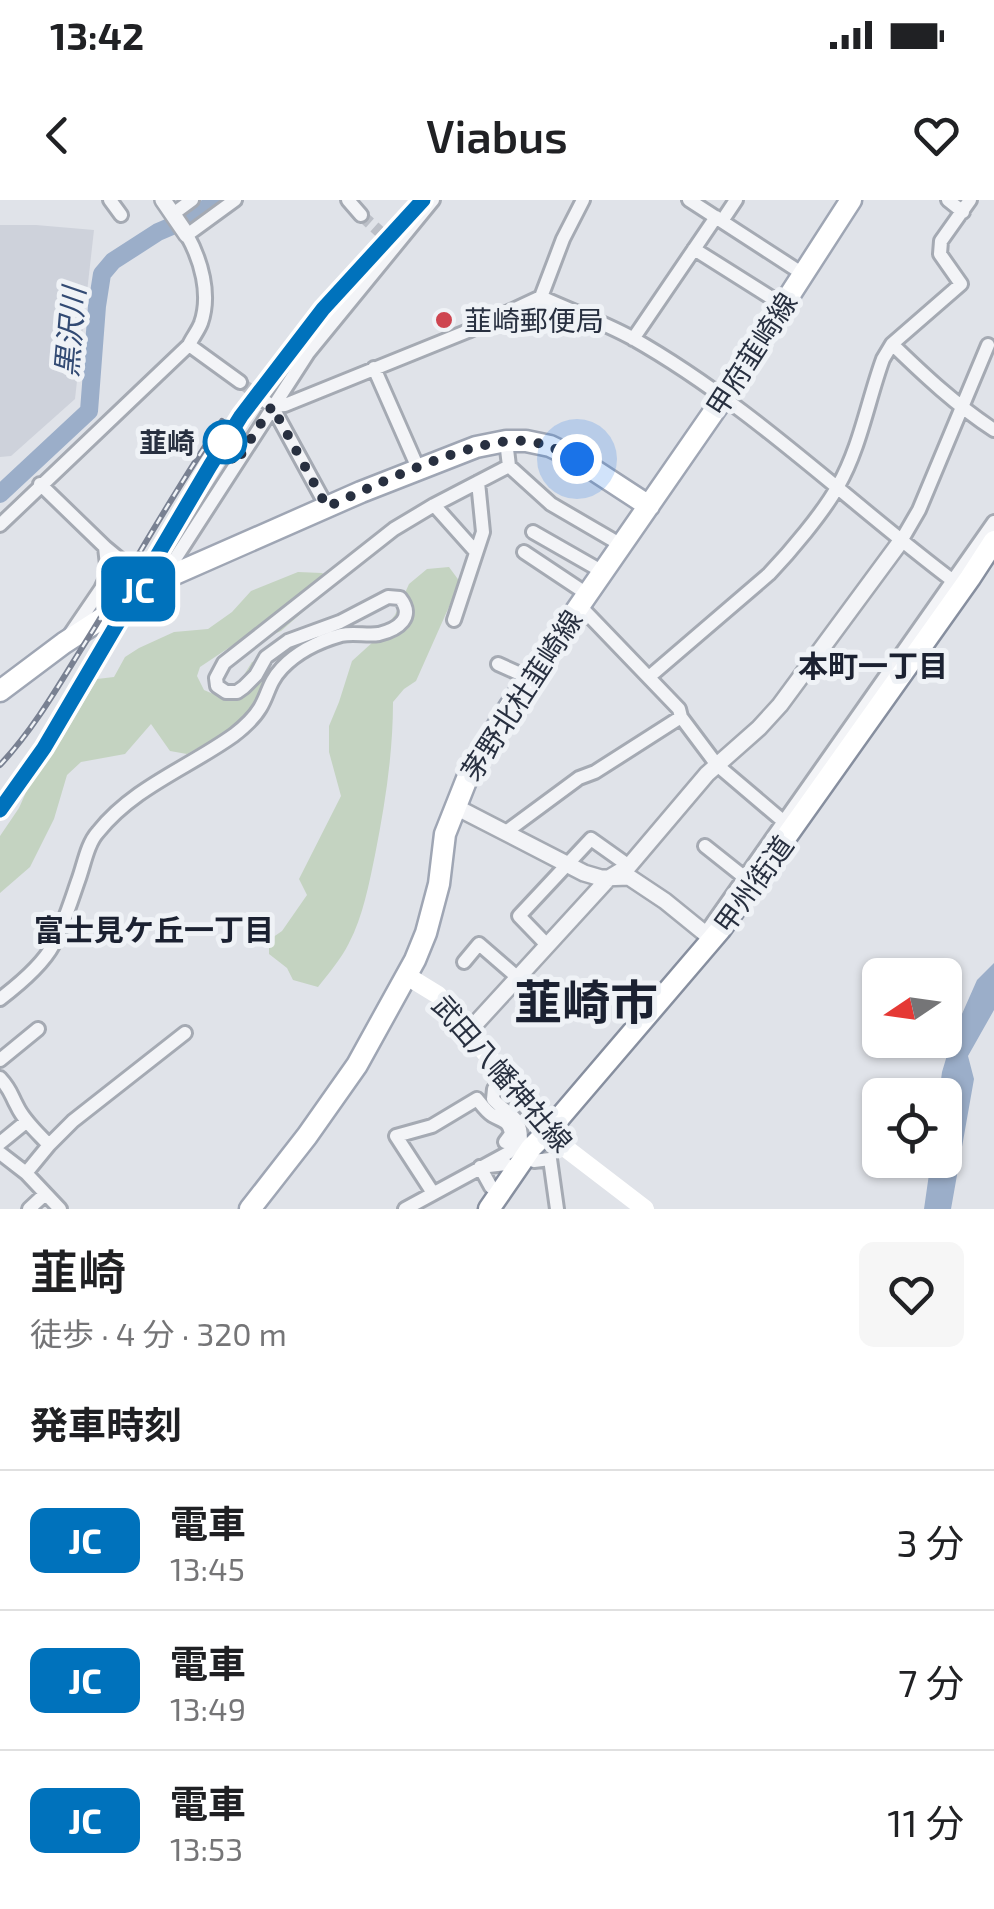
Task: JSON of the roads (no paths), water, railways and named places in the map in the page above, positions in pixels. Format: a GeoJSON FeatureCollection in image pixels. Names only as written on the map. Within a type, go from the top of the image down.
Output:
{"type":"FeatureCollection","features":[{"type":"Feature","properties":{"kind":"main road","name":"甲府韮崎線"},"geometry":{"type":"LineString","coordinates":[[650,506],[851,200]]}},
{"type":"Feature","properties":{"kind":"main road"},"geometry":{"type":"LineString","coordinates":[[0,690],[157,583],[418,468],[476,447],[506,441],[550,446],[650,506]]}},
{"type":"Feature","properties":{"kind":"main road","name":"茅野北杜韮崎線"},"geometry":{"type":"LineString","coordinates":[[250,1209],[357,1065],[407,976],[426,933],[439,884],[445,834],[470,770],[529,678],[650,506]]}},
{"type":"Feature","properties":{"kind":"main road","name":"甲州街道"},"geometry":{"type":"LineString","coordinates":[[498,1208],[531,1148],[554,1137],[708,937],[994,541]]}},
{"type":"Feature","properties":{"kind":"main road","name":"武田八幡神社線"},"geometry":{"type":"LineString","coordinates":[[407,976],[438,995],[554,1137],[645,1209]]}},
{"type":"Feature","properties":{"kind":"street"},"geometry":{"type":"LineString","coordinates":[[110,200],[121,215]]}},
{"type":"Feature","properties":{"kind":"street"},"geometry":{"type":"LineString","coordinates":[[0,525],[189,345],[201,322],[203,272],[187,235],[168,207],[192,200]]}},
{"type":"Feature","properties":{"kind":"street"},"geometry":{"type":"LineString","coordinates":[[187,235],[235,200]]}},
{"type":"Feature","properties":{"kind":"street"},"geometry":{"type":"LineString","coordinates":[[348,200],[360,216]]}},
{"type":"Feature","properties":{"kind":"street"},"geometry":{"type":"LineString","coordinates":[[40,484],[105,547],[157,583],[267,402],[393,243],[433,200]]}},
{"type":"Feature","properties":{"kind":"street"},"geometry":{"type":"LineString","coordinates":[[267,402],[284,406],[541,298],[583,200]]}},
{"type":"Feature","properties":{"kind":"street"},"geometry":{"type":"LineString","coordinates":[[689,200],[803,274]]}},
{"type":"Feature","properties":{"kind":"street"},"geometry":{"type":"LineString","coordinates":[[633,338],[694,250],[736,200]]}},
{"type":"Feature","properties":{"kind":"street"},"geometry":{"type":"LineString","coordinates":[[648,677],[769,574],[837,488],[892,344],[961,284],[940,254],[941,241],[966,206],[948,200]]}},
{"type":"Feature","properties":{"kind":"street"},"geometry":{"type":"LineString","coordinates":[[694,250],[784,305]]}},
{"type":"Feature","properties":{"kind":"street"},"geometry":{"type":"LineString","coordinates":[[541,298],[633,338],[724,398],[952,580]]}},
{"type":"Feature","properties":{"kind":"street"},"geometry":{"type":"LineString","coordinates":[[892,344],[961,408],[994,430]]}},
{"type":"Feature","properties":{"kind":"street"},"geometry":{"type":"LineString","coordinates":[[189,345],[240,382]]}},
{"type":"Feature","properties":{"kind":"street"},"geometry":{"type":"LineString","coordinates":[[468,1032],[608,878],[629,866],[717,765],[780,705],[901,541],[919,510],[988,345]]}},
{"type":"Feature","properties":{"kind":"street"},"geometry":{"type":"LineString","coordinates":[[374,368],[418,468]]}},
{"type":"Feature","properties":{"kind":"street"},"geometry":{"type":"LineString","coordinates":[[267,402],[327,507]]}},
{"type":"Feature","properties":{"kind":"street"},"geometry":{"type":"LineString","coordinates":[[506,441],[509,466],[551,504],[622,546]]}},
{"type":"Feature","properties":{"kind":"street"},"geometry":{"type":"LineString","coordinates":[[0,999],[18,985],[52,946],[94,836],[110,818],[143,790],[234,735],[260,707],[268,686],[294,657],[338,636],[380,634],[398,626],[405,618],[406,605],[400,598],[388,597],[340,622],[288,641],[266,657],[256,675],[236,692],[226,692],[217,686],[216,678],[224,663],[394,530],[509,466]]}},
{"type":"Feature","properties":{"kind":"street"},"geometry":{"type":"LineString","coordinates":[[454,620],[482,532],[478,482]]}},
{"type":"Feature","properties":{"kind":"street"},"geometry":{"type":"LineString","coordinates":[[434,505],[476,552]]}},
{"type":"Feature","properties":{"kind":"street"},"geometry":{"type":"LineString","coordinates":[[454,806],[584,873],[630,877],[665,900],[708,937],[744,877],[994,522]]}},
{"type":"Feature","properties":{"kind":"street"},"geometry":{"type":"LineString","coordinates":[[533,532],[604,572]]}},
{"type":"Feature","properties":{"kind":"street"},"geometry":{"type":"LineString","coordinates":[[105,547],[108,574],[124,603]]}},
{"type":"Feature","properties":{"kind":"street"},"geometry":{"type":"LineString","coordinates":[[524,552],[583,599],[679,710],[717,765],[784,821]]}},
{"type":"Feature","properties":{"kind":"street"},"geometry":{"type":"LineString","coordinates":[[64,643],[108,574]]}},
{"type":"Feature","properties":{"kind":"street"},"geometry":{"type":"LineString","coordinates":[[498,664],[529,678]]}},
{"type":"Feature","properties":{"kind":"street"},"geometry":{"type":"LineString","coordinates":[[506,832],[580,778],[681,717]]}},
{"type":"Feature","properties":{"kind":"street"},"geometry":{"type":"LineString","coordinates":[[547,945],[519,916],[591,839],[629,866]]}},
{"type":"Feature","properties":{"kind":"street"},"geometry":{"type":"LineString","coordinates":[[705,846],[744,877]]}},
{"type":"Feature","properties":{"kind":"street"},"geometry":{"type":"LineString","coordinates":[[464,962],[479,944],[516,978]]}},
{"type":"Feature","properties":{"kind":"street"},"geometry":{"type":"LineString","coordinates":[[0,1060],[38,1029]]}},
{"type":"Feature","properties":{"kind":"street"},"geometry":{"type":"LineString","coordinates":[[26,1173],[73,1121],[185,1033]]}},
{"type":"Feature","properties":{"kind":"street"},"geometry":{"type":"LineString","coordinates":[[0,1078],[12,1091],[27,1121],[49,1145]]}},
{"type":"Feature","properties":{"kind":"street"},"geometry":{"type":"LineString","coordinates":[[504,1078],[494,1089],[493,1100],[510,1126],[506,1142]]}},
{"type":"Feature","properties":{"kind":"street"},"geometry":{"type":"LineString","coordinates":[[404,1209],[434,1193],[480,1167],[508,1153],[521,1140],[515,1116],[488,1112],[477,1099],[432,1126],[396,1136],[434,1193]]}},
{"type":"Feature","properties":{"kind":"street"},"geometry":{"type":"LineString","coordinates":[[0,1143],[27,1121]]}},
{"type":"Feature","properties":{"kind":"street"},"geometry":{"type":"LineString","coordinates":[[0,1153],[26,1173],[60,1209]]}},
{"type":"Feature","properties":{"kind":"street"},"geometry":{"type":"LineString","coordinates":[[534,1161],[550,1159],[557,1209]]}},
{"type":"Feature","properties":{"kind":"street"},"geometry":{"type":"LineString","coordinates":[[480,1167],[506,1164]]}},
{"type":"Feature","properties":{"kind":"street"},"geometry":{"type":"LineString","coordinates":[[480,1167],[491,1187]]}},
{"type":"Feature","properties":{"kind":"street"},"geometry":{"type":"LineString","coordinates":[[29,1209],[45,1194]]}},
{"type":"Feature","properties":{"kind":"water"},"geometry":{"type":"Polygon","coordinates":[[[994,963],[994,1010],[968,1056],[974,1079],[962,1147],[962,1078],[941,1078],[946,1058],[962,1058],[962,1014],[977,980],[994,963]]]}},
{"type":"Feature","properties":{"kind":"water"},"geometry":{"type":"Polygon","coordinates":[[[928,1178],[956,1178],[951,1209],[924,1209],[928,1178]]]}},
{"type":"Feature","properties":{"kind":"waterway","name":"黒沢川"},"geometry":{"type":"LineString","coordinates":[[0,494],[89,411],[102,274],[113,261],[158,232],[193,217],[218,200]]}},
{"type":"Feature","properties":{"kind":"tunnel"},"geometry":{"type":"LineString","coordinates":[[361,215],[390,241]]}},
{"type":"Feature","properties":{"kind":"tunnel"},"geometry":{"type":"LineString","coordinates":[[240,382],[261,398]]}},
{"type":"Feature","properties":{"kind":"railway"},"geometry":{"type":"LineString","coordinates":[[0,810],[44,748],[241,416],[323,309],[423,200]]}},
{"type":"Feature","properties":{"kind":"railway"},"geometry":{"type":"LineString","coordinates":[[0,765],[53,695],[222,421]]}},
{"type":"Feature","properties":{"kind":"train","name":"JC"},"geometry":{"type":"LineString","coordinates":[[0,810],[44,748],[241,416],[323,309],[423,200]]}},
{"type":"Feature","properties":{"kind":"place","name":"韮崎郵便局"},"geometry":{"type":"Point","coordinates":[444,320]}},
{"type":"Feature","properties":{"kind":"place","name":"韮崎"},"geometry":{"type":"Point","coordinates":[225,442]}},
{"type":"Feature","properties":{"kind":"district","name":"本町一丁目"},"geometry":{"type":"Point","coordinates":[873,665]}},
{"type":"Feature","properties":{"kind":"district","name":"富士見ケ丘一丁目"},"geometry":{"type":"Point","coordinates":[154,929]}},
{"type":"Feature","properties":{"kind":"district","name":"韮崎市"},"geometry":{"type":"Point","coordinates":[586,1001]}}]}
